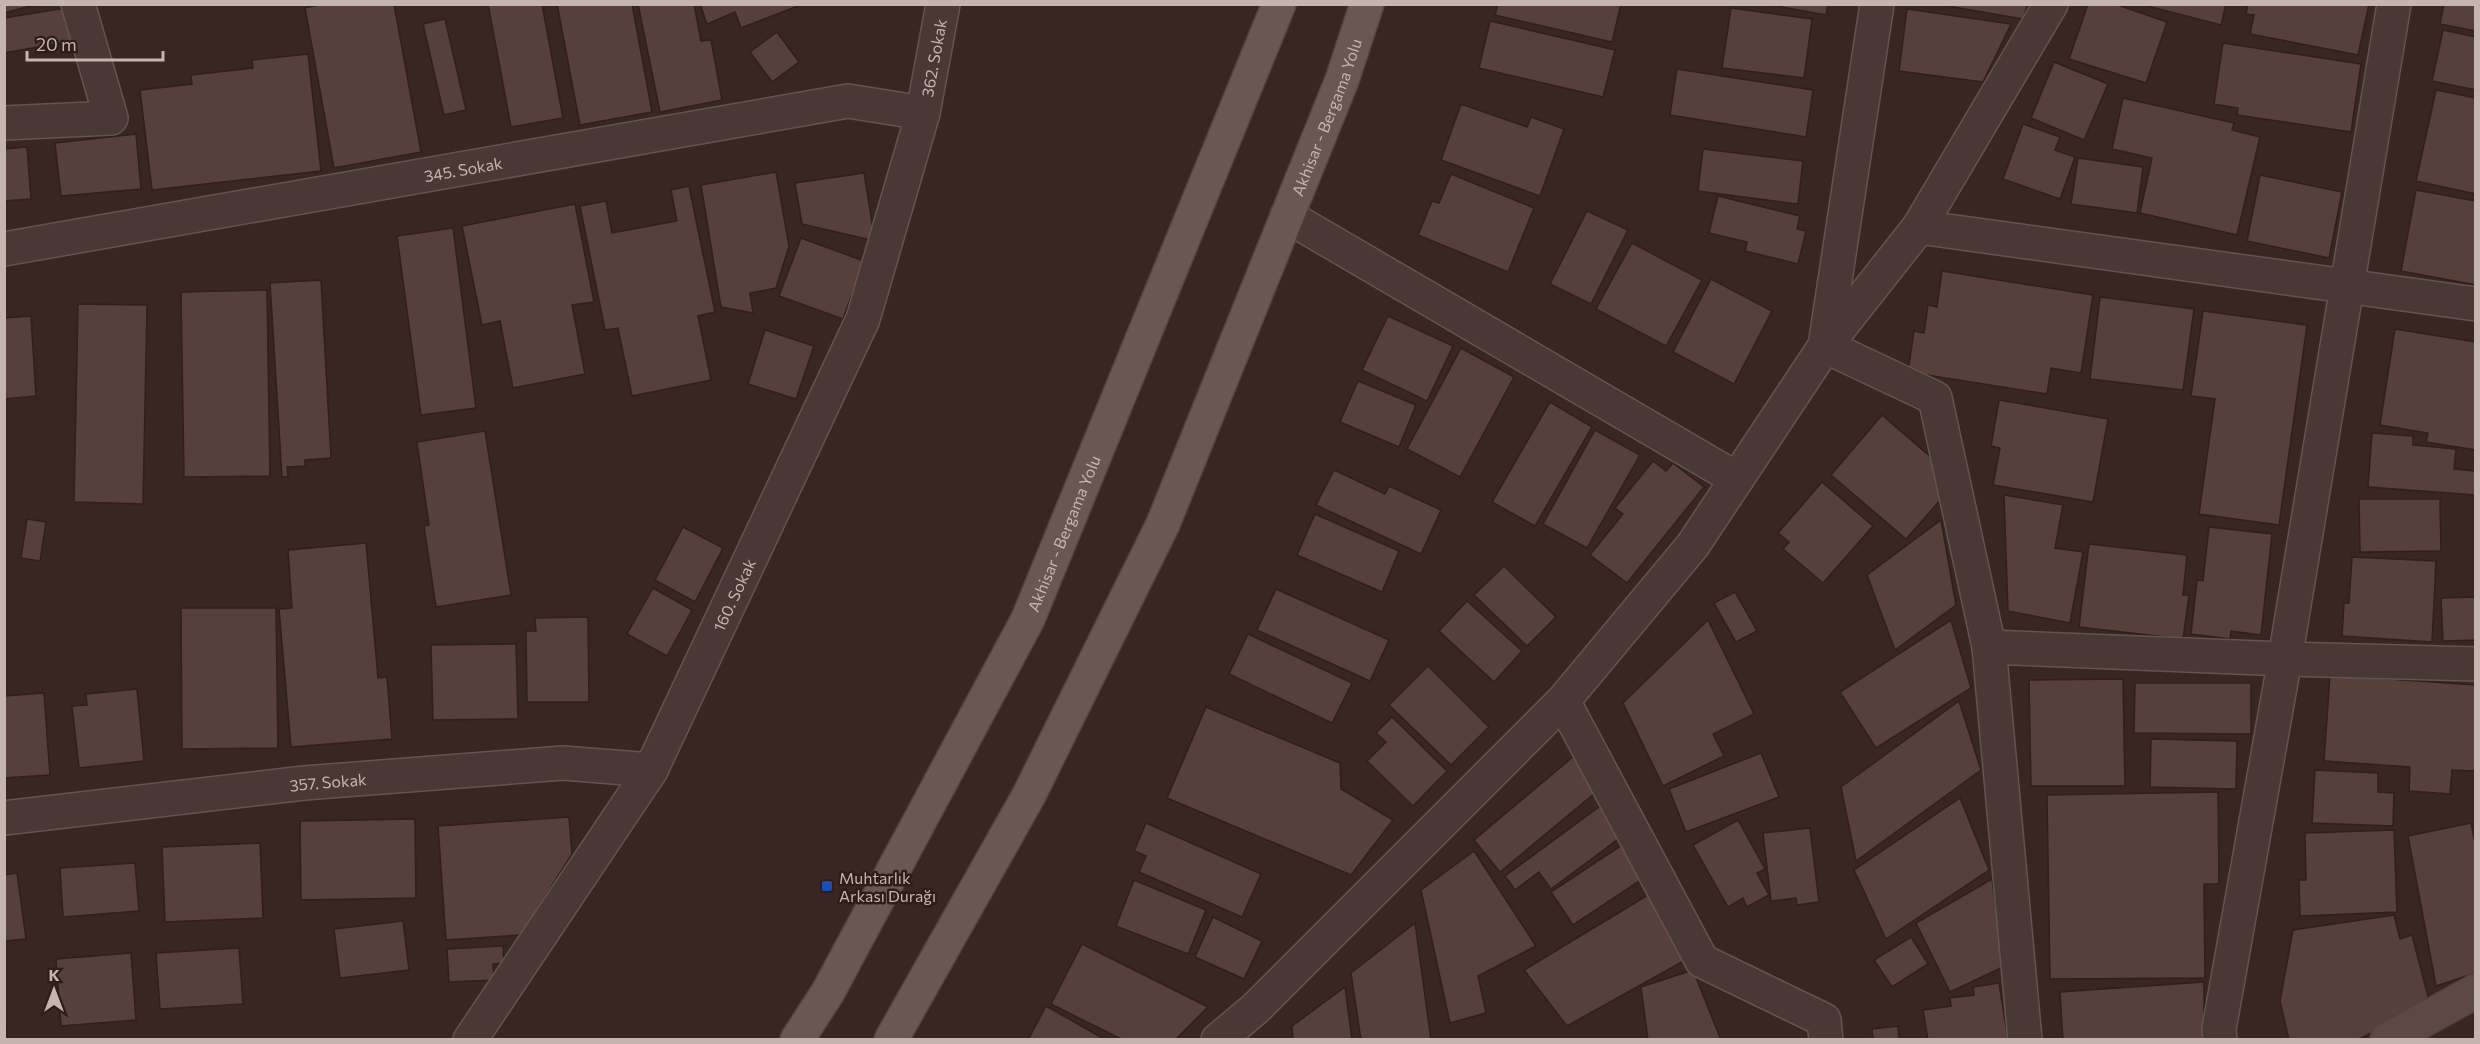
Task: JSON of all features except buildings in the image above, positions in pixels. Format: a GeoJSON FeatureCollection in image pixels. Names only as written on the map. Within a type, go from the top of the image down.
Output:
{"type":"FeatureCollection","features":[{"type":"Feature","properties":{"kind":"main road","name":"Akhisar - Bergama Yolu"},"geometry":{"type":"LineString","coordinates":[[797,1040],[828,992],[1028,619],[1279,4]]}},
{"type":"Feature","properties":{"kind":"main road","name":"Akhisar - Bergama Yolu"},"geometry":{"type":"LineString","coordinates":[[891,1040],[1029,795],[1163,524],[1342,80],[1367,4]]}},
{"type":"Feature","properties":{"kind":"main road"},"geometry":{"type":"LineString","coordinates":[[2386,1040],[2475,992]]}},
{"type":"Feature","properties":{"kind":"street"},"geometry":{"type":"LineString","coordinates":[[4,123],[111,118],[78,4]]}},
{"type":"Feature","properties":{"kind":"street","name":"362. Sokak"},"geometry":{"type":"LineString","coordinates":[[923,113],[943,4]]}},
{"type":"Feature","properties":{"kind":"street"},"geometry":{"type":"LineString","coordinates":[[1825,346],[1877,4]]}},
{"type":"Feature","properties":{"kind":"street"},"geometry":{"type":"LineString","coordinates":[[1218,1040],[1264,1000],[1563,701],[1693,545],[1825,346],[1919,227],[2051,4]]}},
{"type":"Feature","properties":{"kind":"street"},"geometry":{"type":"LineString","coordinates":[[2220,1040],[2221,1018],[2285,659],[2394,4]]}},
{"type":"Feature","properties":{"kind":"street","name":"345. Sokak"},"geometry":{"type":"LineString","coordinates":[[4,249],[849,101],[923,113]]}},
{"type":"Feature","properties":{"kind":"street","name":"160. Sokak"},"geometry":{"type":"LineString","coordinates":[[470,1040],[651,770],[863,319],[923,113]]}},
{"type":"Feature","properties":{"kind":"street"},"geometry":{"type":"LineString","coordinates":[[1287,216],[1737,479]]}},
{"type":"Feature","properties":{"kind":"street"},"geometry":{"type":"LineString","coordinates":[[1919,227],[2475,304]]}},
{"type":"Feature","properties":{"kind":"street"},"geometry":{"type":"LineString","coordinates":[[1825,346],[1935,398],[1989,647],[2025,1040]]}},
{"type":"Feature","properties":{"kind":"street"},"geometry":{"type":"LineString","coordinates":[[1989,647],[2475,664]]}},
{"type":"Feature","properties":{"kind":"street"},"geometry":{"type":"LineString","coordinates":[[1563,701],[1702,961],[1824,1020],[1826,1040]]}},
{"type":"Feature","properties":{"kind":"street","name":"357. Sokak"},"geometry":{"type":"LineString","coordinates":[[4,818],[304,783],[563,763],[651,770]]}},
{"type":"Feature","properties":{"kind":"place","name":"Muhtarlık Arkası Durağı"},"geometry":{"type":"Point","coordinates":[827,886]}}]}
